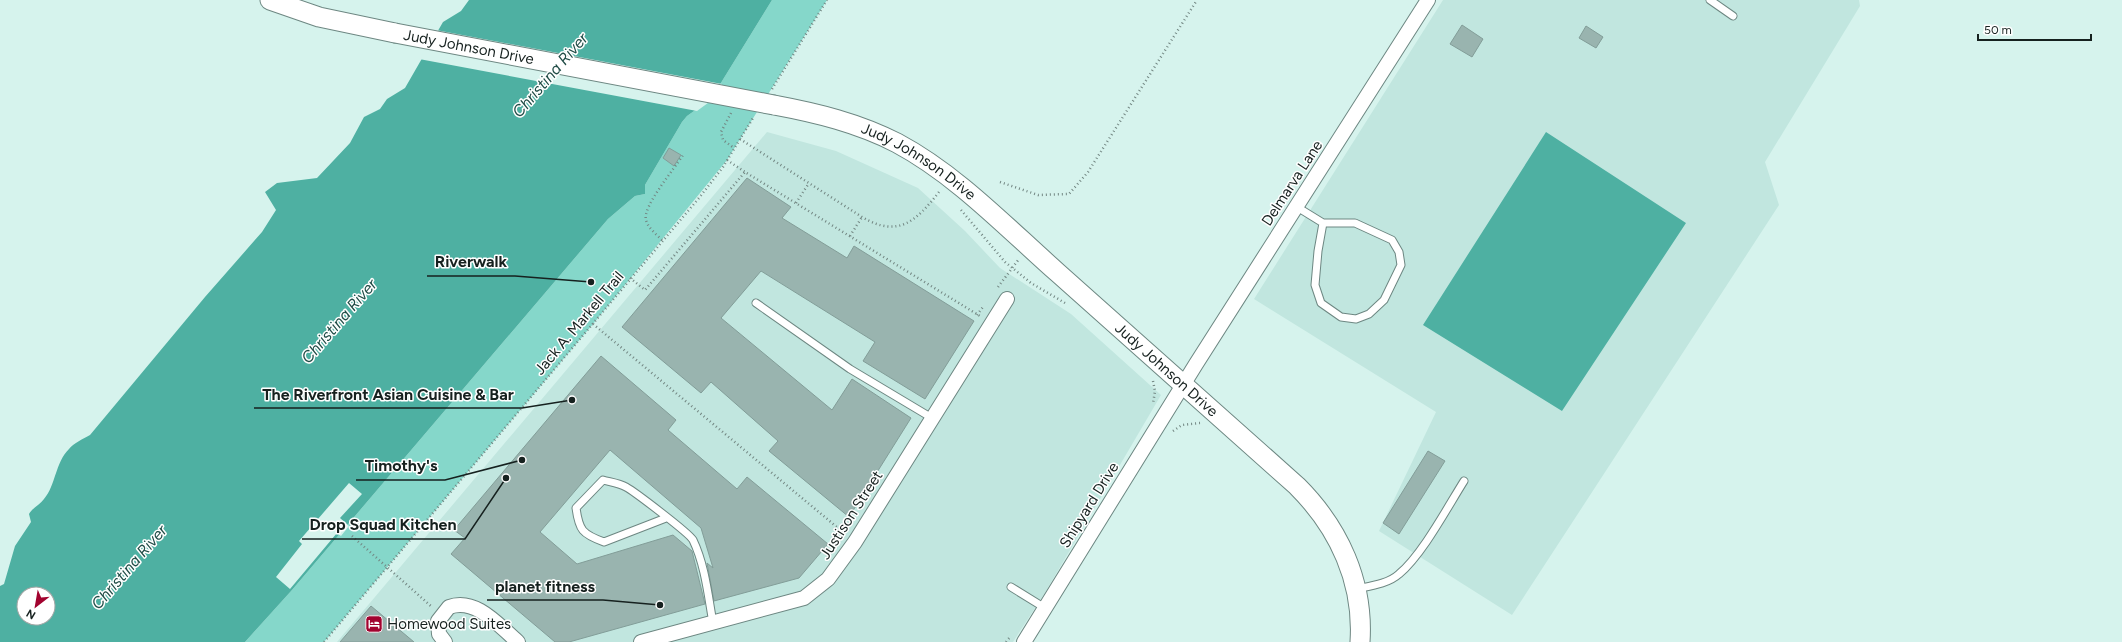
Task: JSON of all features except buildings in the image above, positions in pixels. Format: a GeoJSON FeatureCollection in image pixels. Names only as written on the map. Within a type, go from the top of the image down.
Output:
{"type":"FeatureCollection","features":[{"type":"Feature","properties":{"kind":"street","name":"Judy Johnson Drive"},"geometry":{"type":"LineString","coordinates":[[270,0],[319,17],[395,33],[771,100],[838,119],[897,143],[948,177],[1028,247],[1179,393],[1312,500],[1336,535],[1348,561],[1356,589],[1360,616],[1360,642]]}},
{"type":"Feature","properties":{"kind":"street","name":"Delmarva Lane"},"geometry":{"type":"LineString","coordinates":[[1179,393],[1428,0]]}},
{"type":"Feature","properties":{"kind":"street","name":"Justison Street"},"geometry":{"type":"LineString","coordinates":[[640,642],[804,598],[828,580],[855,542],[1007,299]]}},
{"type":"Feature","properties":{"kind":"street","name":"Shipyard Drive"},"geometry":{"type":"LineString","coordinates":[[1024,642],[1179,393]]}},
{"type":"Feature","properties":{"kind":"street"},"geometry":{"type":"LineString","coordinates":[[445,642],[438,628],[441,615],[449,607],[457,604],[470,606],[487,616],[518,642]]}},
{"type":"Feature","properties":{"kind":"lane"},"geometry":{"type":"LineString","coordinates":[[1710,0],[1733,16]]}},
{"type":"Feature","properties":{"kind":"lane"},"geometry":{"type":"LineString","coordinates":[[1297,207],[1323,223],[1355,223],[1392,240],[1399,252],[1401,265],[1384,300],[1369,314],[1356,319],[1341,317],[1321,303],[1315,285],[1318,251],[1323,223]]}},
{"type":"Feature","properties":{"kind":"lane"},"geometry":{"type":"LineString","coordinates":[[756,303],[850,369],[932,418]]}},
{"type":"Feature","properties":{"kind":"lane"},"geometry":{"type":"LineString","coordinates":[[666,518],[604,542],[590,537],[578,526],[576,508],[603,480],[625,486],[692,538],[701,563],[713,623]]}},
{"type":"Feature","properties":{"kind":"lane"},"geometry":{"type":"LineString","coordinates":[[1356,589],[1383,582],[1398,575],[1414,557],[1464,481]]}},
{"type":"Feature","properties":{"kind":"lane"},"geometry":{"type":"LineString","coordinates":[[1011,587],[1045,608]]}},
{"type":"Feature","properties":{"kind":"path"},"geometry":{"type":"LineString","coordinates":[[771,100],[827,0]]}},
{"type":"Feature","properties":{"kind":"path"},"geometry":{"type":"LineString","coordinates":[[1000,182],[1038,195],[1069,194],[1088,172],[1197,0]]}},
{"type":"Feature","properties":{"kind":"path"},"geometry":{"type":"LineString","coordinates":[[731,113],[721,132],[723,140],[734,148]]}},
{"type":"Feature","properties":{"kind":"path","name":"Jack A. Markell Trail"},"geometry":{"type":"LineString","coordinates":[[324,642],[699,198],[727,160],[756,114]]}},
{"type":"Feature","properties":{"kind":"path"},"geometry":{"type":"LineString","coordinates":[[740,139],[862,217],[886,226],[903,225],[919,216],[939,192]]}},
{"type":"Feature","properties":{"kind":"path"},"geometry":{"type":"LineString","coordinates":[[662,240],[647,224],[645,214],[683,155]]}},
{"type":"Feature","properties":{"kind":"path"},"geometry":{"type":"LineString","coordinates":[[727,160],[992,323]]}},
{"type":"Feature","properties":{"kind":"path"},"geometry":{"type":"LineString","coordinates":[[630,278],[645,290],[745,172]]}},
{"type":"Feature","properties":{"kind":"path"},"geometry":{"type":"LineString","coordinates":[[796,203],[808,183]]}},
{"type":"Feature","properties":{"kind":"path"},"geometry":{"type":"LineString","coordinates":[[934,188],[944,196]]}},
{"type":"Feature","properties":{"kind":"path"},"geometry":{"type":"LineString","coordinates":[[958,208],[975,225],[990,246],[1013,269],[1031,283],[1070,307]]}},
{"type":"Feature","properties":{"kind":"path"},"geometry":{"type":"LineString","coordinates":[[850,236],[862,217]]}},
{"type":"Feature","properties":{"kind":"path"},"geometry":{"type":"LineString","coordinates":[[995,292],[1028,247]]}},
{"type":"Feature","properties":{"kind":"path"},"geometry":{"type":"LineString","coordinates":[[977,315],[986,303]]}},
{"type":"Feature","properties":{"kind":"path"},"geometry":{"type":"LineString","coordinates":[[593,324],[855,542]]}},
{"type":"Feature","properties":{"kind":"path"},"geometry":{"type":"LineString","coordinates":[[1147,376],[1179,393]]}},
{"type":"Feature","properties":{"kind":"path"},"geometry":{"type":"LineString","coordinates":[[1195,418],[1205,428]]}},
{"type":"Feature","properties":{"kind":"path"},"geometry":{"type":"LineString","coordinates":[[352,536],[441,615]]}},
{"type":"Feature","properties":{"kind":"shaded area"},"geometry":{"type":"Polygon","coordinates":[[[772,0],[827,0],[727,160],[593,324],[324,642],[245,642],[292,590],[608,219],[635,196],[645,194],[645,185],[682,122],[687,116],[711,99],[772,0]]]}},
{"type":"Feature","properties":{"kind":"shaded area"},"geometry":{"type":"Polygon","coordinates":[[[1443,0],[1859,0],[1860,6],[1765,162],[1779,205],[1512,615],[1379,531],[1436,412],[1254,299],[1443,0]]]}},
{"type":"Feature","properties":{"kind":"shaded area"},"geometry":{"type":"Polygon","coordinates":[[[767,132],[836,151],[918,188],[965,231],[1000,268],[1071,314],[1161,395],[1046,591],[1013,642],[337,642],[767,132]]]}},
{"type":"Feature","properties":{"kind":"water","name":"Christina River"},"geometry":{"type":"Polygon","coordinates":[[[469,0],[772,0],[711,99],[687,116],[682,122],[645,185],[645,194],[635,196],[608,219],[292,590],[245,642],[0,642],[0,586],[4,584],[15,546],[31,522],[29,514],[48,493],[64,455],[73,445],[90,435],[205,297],[262,232],[276,210],[265,192],[277,183],[317,178],[350,143],[364,117],[380,109],[387,99],[405,88],[443,22],[461,11],[469,0]]]}},
{"type":"Feature","properties":{"kind":"water"},"geometry":{"type":"Polygon","coordinates":[[[1546,132],[1686,223],[1562,411],[1423,325],[1546,132]]]}},
{"type":"Feature","properties":{"kind":"pier"},"geometry":{"type":"Polygon","coordinates":[[[436,30],[722,84],[712,100],[697,111],[419,59],[436,30]]]}},
{"type":"Feature","properties":{"kind":"pier"},"geometry":{"type":"Polygon","coordinates":[[[349,483],[362,494],[340,518],[349,526],[341,536],[337,533],[290,589],[276,577],[302,544],[299,541],[349,483]]]}},
{"type":"Feature","properties":{"kind":"place","name":"Riverwalk"},"geometry":{"type":"Point","coordinates":[591,282]}},
{"type":"Feature","properties":{"kind":"place","name":"The Riverfront Asian Cuisine & Bar"},"geometry":{"type":"Point","coordinates":[572,400]}},
{"type":"Feature","properties":{"kind":"place","name":"Timothy's"},"geometry":{"type":"Point","coordinates":[522,460]}},
{"type":"Feature","properties":{"kind":"place","name":"Drop Squad Kitchen"},"geometry":{"type":"Point","coordinates":[506,478]}},
{"type":"Feature","properties":{"kind":"place","name":"planet fitness"},"geometry":{"type":"Point","coordinates":[660,605]}},
{"type":"Feature","properties":{"kind":"place","name":"Homewood Suites"},"geometry":{"type":"Point","coordinates":[374,624]}}]}
